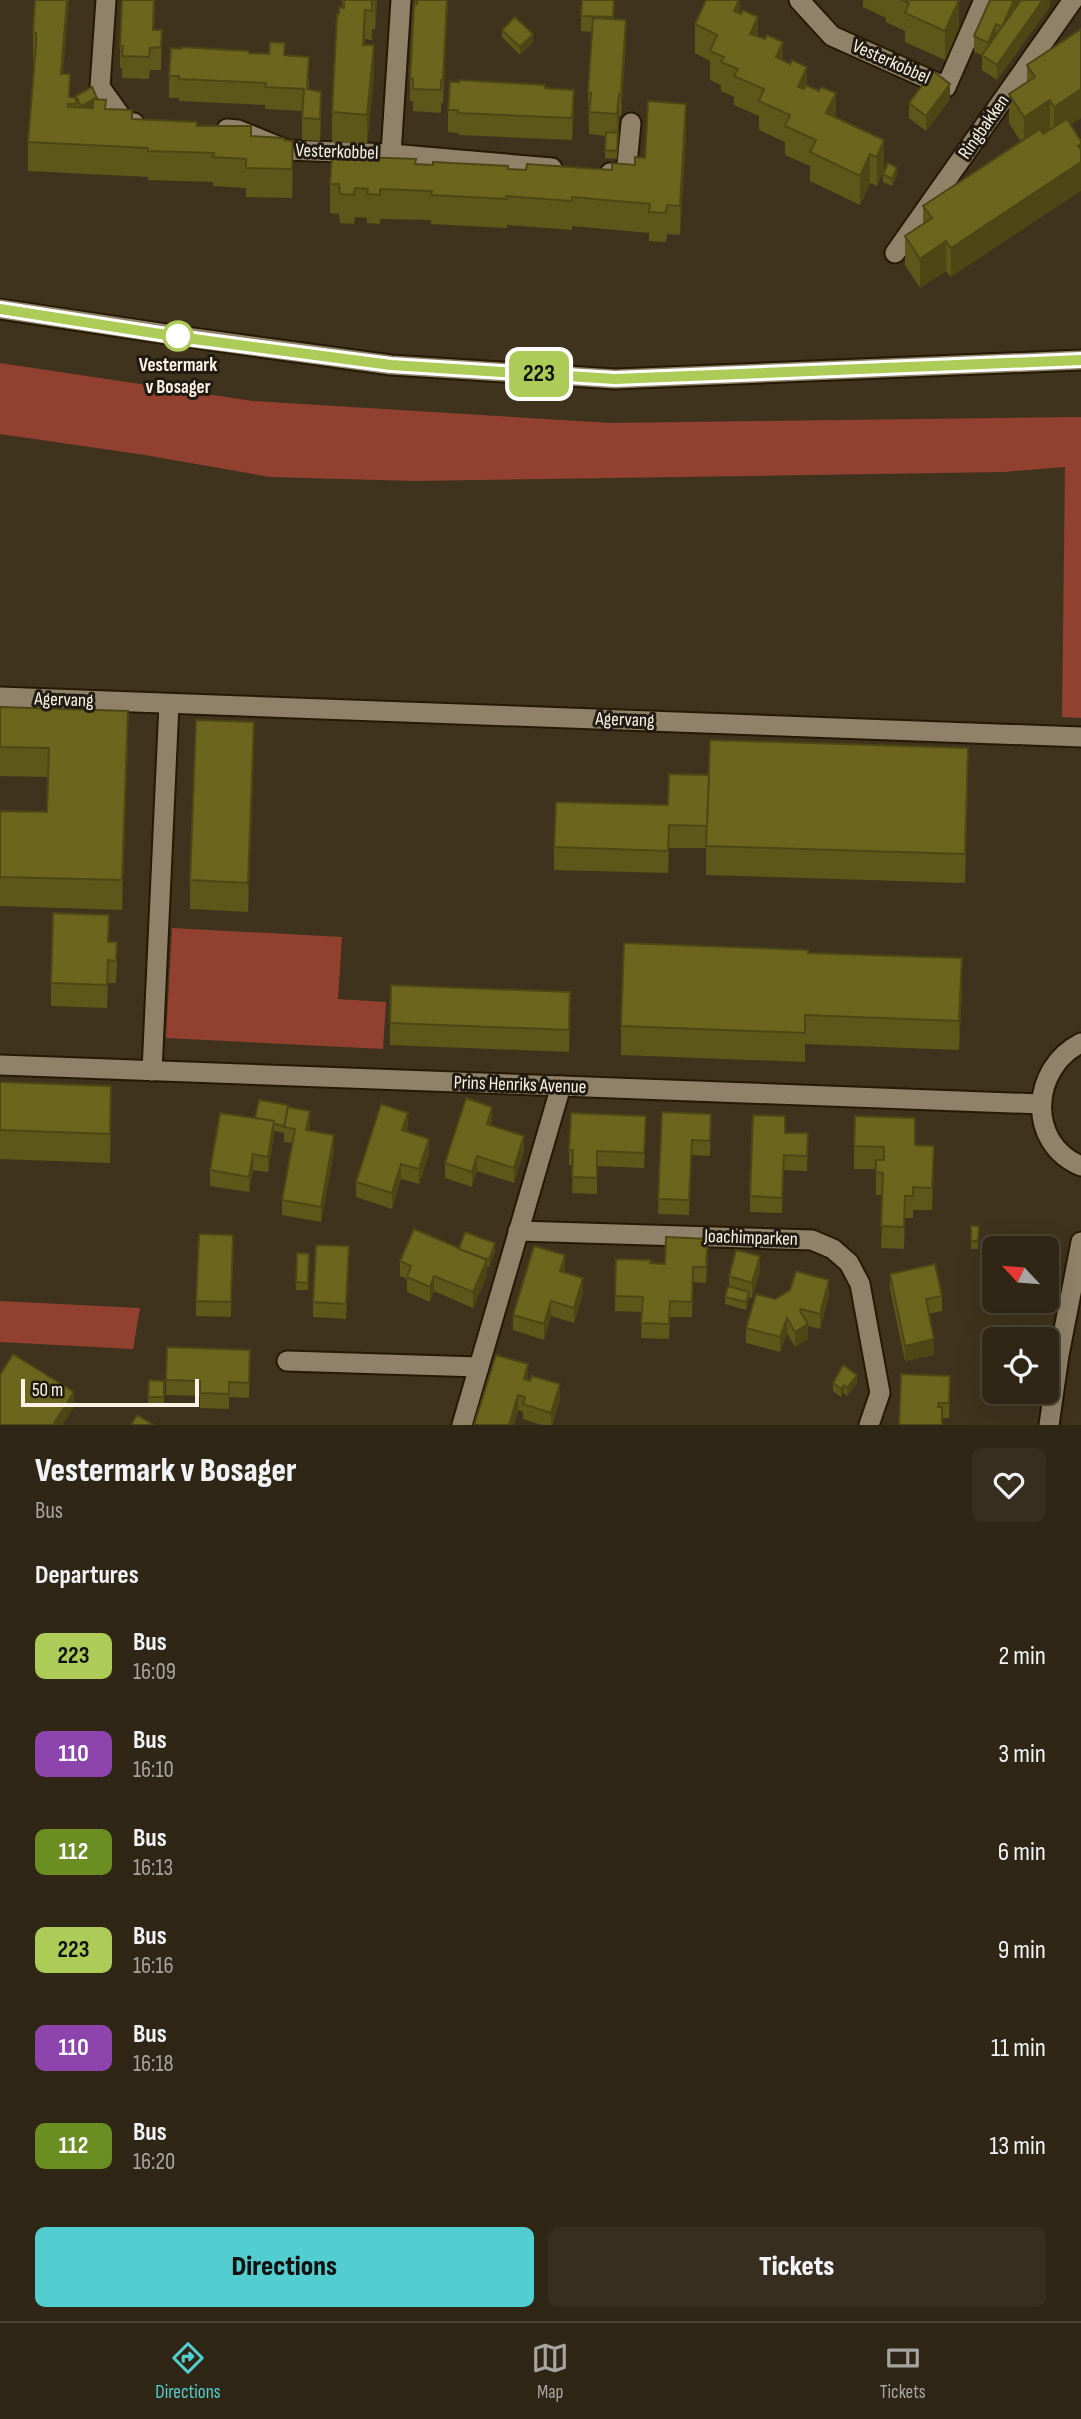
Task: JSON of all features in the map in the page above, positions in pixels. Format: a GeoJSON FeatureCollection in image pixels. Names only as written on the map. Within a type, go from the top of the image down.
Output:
{"type":"FeatureCollection","features":[{"type":"Feature","properties":{"kind":"street"},"geometry":{"type":"LineString","coordinates":[[106,0],[100,87],[125,122],[150,124]]}},
{"type":"Feature","properties":{"kind":"street","name":"Vesterkobbel"},"geometry":{"type":"LineString","coordinates":[[391,154],[401,0]]}},
{"type":"Feature","properties":{"kind":"street","name":"Vesterkobbel"},"geometry":{"type":"LineString","coordinates":[[799,0],[832,36],[946,87],[984,0]]}},
{"type":"Feature","properties":{"kind":"street","name":"Ringbakken"},"geometry":{"type":"LineString","coordinates":[[895,253],[1073,0]]}},
{"type":"Feature","properties":{"kind":"street","name":"Vesterkobbel"},"geometry":{"type":"LineString","coordinates":[[213,128],[238,130],[287,150],[391,154],[626,174],[631,123]]}},
{"type":"Feature","properties":{"kind":"street"},"geometry":{"type":"LineString","coordinates":[[0,309],[186,338],[391,365],[615,379],[1081,360]]}},
{"type":"Feature","properties":{"kind":"street","name":"Agervang"},"geometry":{"type":"LineString","coordinates":[[0,697],[1081,737]]}},
{"type":"Feature","properties":{"kind":"street"},"geometry":{"type":"LineString","coordinates":[[152,1071],[169,704]]}},
{"type":"Feature","properties":{"kind":"street"},"geometry":{"type":"LineString","coordinates":[[1081,1043],[1071,1048],[1055,1063],[1045,1082],[1041,1104],[1045,1127],[1056,1147],[1073,1163],[1081,1166]]}},
{"type":"Feature","properties":{"kind":"street","name":"Prins Henriks Avenue"},"geometry":{"type":"LineString","coordinates":[[0,1065],[1041,1104]]}},
{"type":"Feature","properties":{"kind":"street"},"geometry":{"type":"LineString","coordinates":[[461,1425],[561,1086]]}},
{"type":"Feature","properties":{"kind":"street","name":"Joachimparken"},"geometry":{"type":"LineString","coordinates":[[518,1231],[813,1240],[833,1249],[849,1263],[860,1284],[880,1393],[869,1425]]}},
{"type":"Feature","properties":{"kind":"street"},"geometry":{"type":"LineString","coordinates":[[1049,1425],[1059,1355],[1081,1242]]}},
{"type":"Feature","properties":{"kind":"street"},"geometry":{"type":"LineString","coordinates":[[287,1361],[479,1367]]}},
{"type":"Feature","properties":{"kind":"shaded area"},"geometry":{"type":"Polygon","coordinates":[[[0,363],[253,401],[611,423],[1081,417],[1081,718],[1062,717],[1065,467],[1004,472],[414,481],[270,477],[0,434],[0,363]]]}},
{"type":"Feature","properties":{"kind":"shaded area"},"geometry":{"type":"Polygon","coordinates":[[[172,928],[342,937],[338,999],[386,1002],[383,1049],[166,1038],[172,928]]]}},
{"type":"Feature","properties":{"kind":"shaded area"},"geometry":{"type":"Polygon","coordinates":[[[0,1301],[140,1308],[133,1349],[0,1342],[0,1301]]]}},
{"type":"Feature","properties":{"kind":"building"},"geometry":{"type":"Polygon","coordinates":[[[35,0],[67,0],[61,74],[70,74],[69,97],[76,98],[76,104],[68,104],[68,107],[93,108],[93,99],[106,100],[105,109],[132,110],[132,119],[197,122],[197,126],[251,126],[251,136],[293,141],[292,169],[246,168],[246,159],[213,157],[214,153],[28,142],[36,44],[36,33],[33,33],[35,0]]]}},
{"type":"Feature","properties":{"kind":"building"},"geometry":{"type":"Polygon","coordinates":[[[122,0],[154,0],[153,30],[162,30],[161,47],[150,48],[149,57],[122,56],[122,0]]]}},
{"type":"Feature","properties":{"kind":"building"},"geometry":{"type":"Polygon","coordinates":[[[344,0],[372,0],[372,11],[365,10],[363,45],[374,45],[367,115],[332,112],[337,14],[339,7],[344,8],[344,0]]]}},
{"type":"Feature","properties":{"kind":"building"},"geometry":{"type":"Polygon","coordinates":[[[417,0],[447,0],[441,90],[413,89],[413,79],[410,79],[414,4],[417,4],[417,0]]]}},
{"type":"Feature","properties":{"kind":"building"},"geometry":{"type":"Polygon","coordinates":[[[582,0],[614,0],[613,17],[581,16],[582,0]]]}},
{"type":"Feature","properties":{"kind":"building"},"geometry":{"type":"Polygon","coordinates":[[[706,0],[739,0],[734,11],[741,14],[743,10],[758,17],[750,34],[765,39],[767,35],[783,42],[776,57],[790,64],[792,60],[807,67],[798,87],[804,89],[806,85],[819,91],[821,87],[836,93],[826,113],[884,140],[877,157],[870,154],[860,176],[810,152],[816,140],[785,126],[790,115],[759,101],[764,89],[734,76],[738,69],[721,62],[724,57],[710,51],[717,35],[695,24],[706,0]]]}},
{"type":"Feature","properties":{"kind":"building"},"geometry":{"type":"Polygon","coordinates":[[[901,0],[959,0],[945,31],[905,13],[909,3],[901,0]]]}},
{"type":"Feature","properties":{"kind":"building"},"geometry":{"type":"Polygon","coordinates":[[[990,0],[1014,0],[1002,27],[996,24],[988,43],[974,36],[990,0]]]}},
{"type":"Feature","properties":{"kind":"building"},"geometry":{"type":"Polygon","coordinates":[[[1021,0],[1043,0],[997,65],[982,55],[1021,0]]]}},
{"type":"Feature","properties":{"kind":"building"},"geometry":{"type":"Polygon","coordinates":[[[515,17],[533,34],[520,47],[502,30],[515,17]]]}},
{"type":"Feature","properties":{"kind":"building"},"geometry":{"type":"Polygon","coordinates":[[[593,18],[626,20],[617,114],[589,112],[593,18]]]}},
{"type":"Feature","properties":{"kind":"building"},"geometry":{"type":"Polygon","coordinates":[[[1081,29],[1081,89],[1054,107],[1050,100],[1024,117],[1009,94],[1035,77],[1027,65],[1081,29]]]}},
{"type":"Feature","properties":{"kind":"building"},"geometry":{"type":"Polygon","coordinates":[[[270,42],[285,43],[284,55],[309,57],[307,89],[321,92],[320,119],[302,118],[304,89],[265,87],[266,83],[179,79],[179,76],[169,76],[171,48],[269,54],[270,42]]]}},
{"type":"Feature","properties":{"kind":"building"},"geometry":{"type":"Polygon","coordinates":[[[933,71],[950,84],[926,116],[909,103],[933,71]]]}},
{"type":"Feature","properties":{"kind":"building"},"geometry":{"type":"Polygon","coordinates":[[[459,80],[545,85],[545,88],[574,90],[572,118],[458,113],[458,110],[448,110],[450,82],[459,80]]]}},
{"type":"Feature","properties":{"kind":"building"},"geometry":{"type":"Polygon","coordinates":[[[92,87],[97,98],[81,106],[76,96],[92,87]]]}},
{"type":"Feature","properties":{"kind":"building"},"geometry":{"type":"Polygon","coordinates":[[[648,101],[686,104],[680,206],[667,205],[666,213],[649,212],[650,204],[572,197],[572,201],[506,196],[507,199],[380,189],[380,195],[367,194],[368,189],[355,188],[354,195],[340,194],[339,184],[330,184],[332,156],[416,159],[415,164],[433,165],[433,162],[508,166],[508,169],[526,170],[527,164],[612,170],[612,163],[635,165],[635,157],[645,158],[648,101]]]}},
{"type":"Feature","properties":{"kind":"building"},"geometry":{"type":"Polygon","coordinates":[[[1067,119],[1081,141],[1078,146],[1081,149],[1081,162],[951,248],[946,241],[920,259],[905,236],[932,218],[923,206],[1040,129],[1043,134],[1067,119]]]}},
{"type":"Feature","properties":{"kind":"building"},"geometry":{"type":"Polygon","coordinates":[[[606,132],[618,133],[617,151],[605,150],[606,132]]]}},
{"type":"Feature","properties":{"kind":"building"},"geometry":{"type":"Polygon","coordinates":[[[888,163],[897,168],[892,179],[883,174],[888,163]]]}},
{"type":"Feature","properties":{"kind":"building"},"geometry":{"type":"Polygon","coordinates":[[[0,707],[128,711],[122,880],[0,877],[0,811],[47,812],[49,748],[0,747],[0,707]]]}},
{"type":"Feature","properties":{"kind":"building"},"geometry":{"type":"Polygon","coordinates":[[[196,720],[254,722],[248,883],[190,880],[196,720]]]}},
{"type":"Feature","properties":{"kind":"building"},"geometry":{"type":"Polygon","coordinates":[[[710,740],[968,748],[965,854],[706,846],[710,740]]]}},
{"type":"Feature","properties":{"kind":"building"},"geometry":{"type":"Polygon","coordinates":[[[669,774],[709,775],[707,826],[669,825],[668,851],[554,847],[556,802],[668,805],[669,774]]]}},
{"type":"Feature","properties":{"kind":"building"},"geometry":{"type":"Polygon","coordinates":[[[53,913],[109,915],[108,942],[117,942],[116,961],[108,960],[107,985],[51,983],[53,913]]]}},
{"type":"Feature","properties":{"kind":"building"},"geometry":{"type":"Polygon","coordinates":[[[624,943],[962,958],[959,1021],[805,1015],[805,1033],[621,1026],[624,943]]]}},
{"type":"Feature","properties":{"kind":"building"},"geometry":{"type":"Polygon","coordinates":[[[391,985],[570,992],[569,1030],[390,1023],[391,985]]]}},
{"type":"Feature","properties":{"kind":"building"},"geometry":{"type":"Polygon","coordinates":[[[0,1082],[111,1086],[110,1134],[0,1130],[0,1082]]]}},
{"type":"Feature","properties":{"kind":"building"},"geometry":{"type":"Polygon","coordinates":[[[466,1098],[492,1107],[487,1124],[524,1136],[514,1168],[477,1156],[472,1172],[445,1163],[466,1098]]]}},
{"type":"Feature","properties":{"kind":"building"},"geometry":{"type":"Polygon","coordinates":[[[259,1100],[288,1105],[285,1126],[255,1118],[259,1100]]]}},
{"type":"Feature","properties":{"kind":"building"},"geometry":{"type":"Polygon","coordinates":[[[381,1104],[408,1113],[402,1130],[429,1139],[419,1169],[401,1164],[392,1193],[356,1182],[381,1104]]]}},
{"type":"Feature","properties":{"kind":"building"},"geometry":{"type":"Polygon","coordinates":[[[288,1107],[310,1111],[306,1130],[334,1135],[321,1207],[282,1200],[295,1129],[284,1127],[288,1107]]]}},
{"type":"Feature","properties":{"kind":"building"},"geometry":{"type":"Polygon","coordinates":[[[662,1112],[711,1114],[710,1141],[692,1140],[689,1200],[658,1199],[662,1112]]]}},
{"type":"Feature","properties":{"kind":"building"},"geometry":{"type":"Polygon","coordinates":[[[220,1113],[274,1121],[268,1157],[253,1154],[249,1177],[210,1170],[220,1113]]]}},
{"type":"Feature","properties":{"kind":"building"},"geometry":{"type":"Polygon","coordinates":[[[571,1113],[646,1116],[644,1153],[597,1151],[597,1178],[572,1177],[573,1150],[569,1150],[571,1113]]]}},
{"type":"Feature","properties":{"kind":"building"},"geometry":{"type":"Polygon","coordinates":[[[753,1115],[785,1116],[785,1133],[808,1133],[807,1156],[784,1155],[782,1198],[750,1196],[753,1115]]]}},
{"type":"Feature","properties":{"kind":"building"},"geometry":{"type":"Polygon","coordinates":[[[855,1116],[915,1118],[915,1145],[934,1146],[932,1188],[913,1187],[913,1196],[905,1196],[904,1227],[881,1226],[883,1173],[876,1172],[876,1160],[884,1160],[884,1147],[854,1146],[855,1116]]]}},
{"type":"Feature","properties":{"kind":"building"},"geometry":{"type":"Polygon","coordinates":[[[971,1226],[979,1226],[978,1241],[971,1241],[971,1226]]]}},
{"type":"Feature","properties":{"kind":"building"},"geometry":{"type":"Polygon","coordinates":[[[414,1229],[487,1260],[473,1292],[434,1276],[430,1287],[407,1277],[411,1266],[400,1261],[414,1229]]]}},
{"type":"Feature","properties":{"kind":"building"},"geometry":{"type":"Polygon","coordinates":[[[465,1232],[495,1243],[489,1260],[459,1249],[465,1232]]]}},
{"type":"Feature","properties":{"kind":"building"},"geometry":{"type":"Polygon","coordinates":[[[199,1234],[233,1235],[231,1302],[196,1301],[199,1234]]]}},
{"type":"Feature","properties":{"kind":"building"},"geometry":{"type":"Polygon","coordinates":[[[666,1237],[708,1239],[706,1267],[693,1267],[692,1302],[670,1301],[669,1324],[641,1323],[643,1297],[615,1296],[616,1259],[651,1260],[650,1263],[665,1264],[666,1237]]]}},
{"type":"Feature","properties":{"kind":"building"},"geometry":{"type":"Polygon","coordinates":[[[316,1245],[349,1246],[346,1304],[313,1302],[316,1245]]]}},
{"type":"Feature","properties":{"kind":"building"},"geometry":{"type":"Polygon","coordinates":[[[534,1246],[565,1255],[560,1271],[583,1278],[574,1308],[551,1301],[544,1324],[513,1315],[534,1246]]]}},
{"type":"Feature","properties":{"kind":"building"},"geometry":{"type":"Polygon","coordinates":[[[736,1250],[760,1256],[752,1283],[729,1276],[736,1250]]]}},
{"type":"Feature","properties":{"kind":"building"},"geometry":{"type":"Polygon","coordinates":[[[297,1253],[309,1254],[308,1283],[296,1282],[297,1253]]]}},
{"type":"Feature","properties":{"kind":"building"},"geometry":{"type":"Polygon","coordinates":[[[935,1264],[942,1296],[926,1299],[934,1339],[905,1346],[890,1274],[935,1264]]]}},
{"type":"Feature","properties":{"kind":"building"},"geometry":{"type":"Polygon","coordinates":[[[796,1271],[829,1280],[820,1314],[801,1309],[808,1324],[795,1332],[787,1318],[780,1337],[746,1328],[756,1294],[775,1299],[790,1290],[796,1271]]]}},
{"type":"Feature","properties":{"kind":"building"},"geometry":{"type":"Polygon","coordinates":[[[728,1286],[749,1292],[746,1302],[725,1297],[728,1286]]]}},
{"type":"Feature","properties":{"kind":"building"},"geometry":{"type":"Polygon","coordinates":[[[167,1347],[250,1350],[249,1383],[229,1382],[229,1394],[200,1393],[200,1381],[166,1380],[167,1347]]]}},
{"type":"Feature","properties":{"kind":"building"},"geometry":{"type":"Polygon","coordinates":[[[13,1354],[74,1392],[53,1425],[0,1425],[0,1375],[13,1354]]]}},
{"type":"Feature","properties":{"kind":"building"},"geometry":{"type":"Polygon","coordinates":[[[496,1355],[528,1364],[524,1379],[530,1381],[532,1376],[560,1384],[551,1413],[523,1404],[525,1397],[518,1395],[509,1425],[474,1425],[496,1355]]]}},
{"type":"Feature","properties":{"kind":"building"},"geometry":{"type":"Polygon","coordinates":[[[843,1365],[857,1375],[847,1388],[844,1385],[841,1389],[833,1383],[843,1365]]]}},
{"type":"Feature","properties":{"kind":"building"},"geometry":{"type":"Polygon","coordinates":[[[901,1374],[950,1376],[949,1403],[939,1403],[938,1407],[942,1407],[942,1425],[899,1425],[901,1374]]]}},
{"type":"Feature","properties":{"kind":"building"},"geometry":{"type":"Polygon","coordinates":[[[149,1380],[164,1381],[164,1397],[148,1397],[149,1380]]]}},
{"type":"Feature","properties":{"kind":"building"},"geometry":{"type":"Polygon","coordinates":[[[137,1415],[154,1425],[131,1425],[137,1415]]]}},
{"type":"Feature","properties":{"kind":"bus line","name":"223"},"geometry":{"type":"LineString","coordinates":[[0,309],[186,338],[391,365],[615,379],[1081,360]]}},
{"type":"Feature","properties":{"kind":"place","name":"Vestermark v Bosager"},"geometry":{"type":"Point","coordinates":[178,336]}}]}
